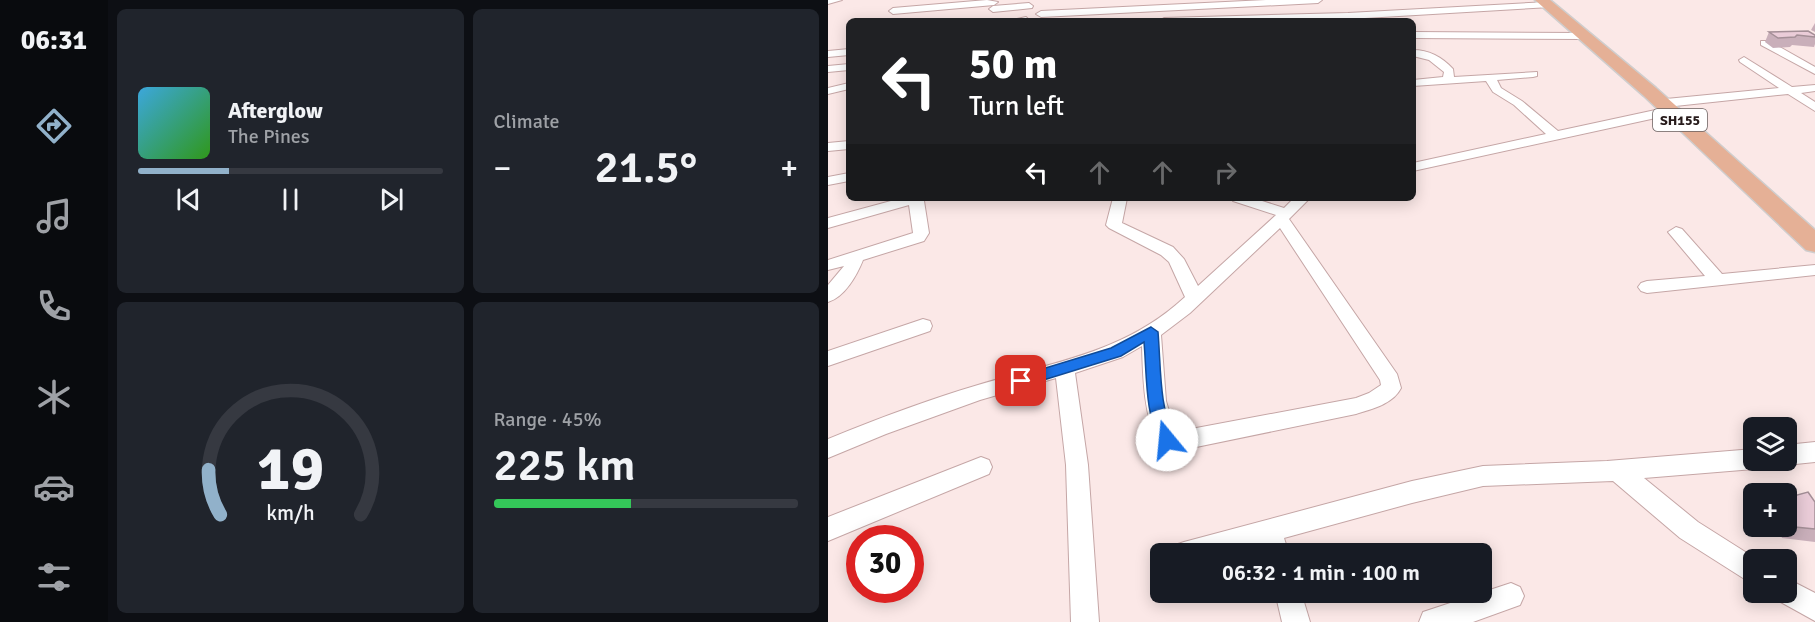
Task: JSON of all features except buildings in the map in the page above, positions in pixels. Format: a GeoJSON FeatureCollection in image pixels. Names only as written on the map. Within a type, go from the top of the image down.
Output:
{"type":"FeatureCollection","features":[{"type":"Feature","properties":{"kind":"main road","name":"SH155"},"geometry":{"type":"LineString","coordinates":[[1546,2],[1582,36],[1670,108],[1815,244]]}},
{"type":"Feature","properties":{"kind":"main road","name":"SH155"},"geometry":{"type":"LineString","coordinates":[[1546,2],[1670,108],[1815,238]]}},
{"type":"Feature","properties":{"kind":"street"},"geometry":{"type":"LineString","coordinates":[[828,1],[838,0]]}},
{"type":"Feature","properties":{"kind":"street"},"geometry":{"type":"LineString","coordinates":[[888,18],[899,0]]}},
{"type":"Feature","properties":{"kind":"street"},"geometry":{"type":"LineString","coordinates":[[1112,18],[1119,0]]}},
{"type":"Feature","properties":{"kind":"street"},"geometry":{"type":"LineString","coordinates":[[1041,14],[1236,2],[1318,0]]}},
{"type":"Feature","properties":{"kind":"street"},"geometry":{"type":"LineString","coordinates":[[1390,0],[1402,17]]}},
{"type":"Feature","properties":{"kind":"street"},"geometry":{"type":"LineString","coordinates":[[1449,0],[1476,10]]}},
{"type":"Feature","properties":{"kind":"street"},"geometry":{"type":"LineString","coordinates":[[1236,2],[1240,18]]}},
{"type":"Feature","properties":{"kind":"street"},"geometry":{"type":"LineString","coordinates":[[1280,18],[1340,15],[1402,17],[1546,2]]}},
{"type":"Feature","properties":{"kind":"street"},"geometry":{"type":"LineString","coordinates":[[892,11],[994,4],[1029,6]]}},
{"type":"Feature","properties":{"kind":"street"},"geometry":{"type":"LineString","coordinates":[[1416,34],[1582,36]]}},
{"type":"Feature","properties":{"kind":"street"},"geometry":{"type":"LineString","coordinates":[[1765,44],[1815,71]]}},
{"type":"Feature","properties":{"kind":"street"},"geometry":{"type":"LineString","coordinates":[[828,54],[846,52]]}},
{"type":"Feature","properties":{"kind":"street"},"geometry":{"type":"LineString","coordinates":[[1416,53],[1427,55],[1446,68],[1449,71],[1448,81]]}},
{"type":"Feature","properties":{"kind":"street"},"geometry":{"type":"LineString","coordinates":[[1744,60],[1815,106]]}},
{"type":"Feature","properties":{"kind":"street"},"geometry":{"type":"LineString","coordinates":[[828,69],[846,67]]}},
{"type":"Feature","properties":{"kind":"street"},"geometry":{"type":"LineString","coordinates":[[1416,83],[1533,74]]}},
{"type":"Feature","properties":{"kind":"street"},"geometry":{"type":"LineString","coordinates":[[1490,78],[1497,90],[1518,103],[1556,136]]}},
{"type":"Feature","properties":{"kind":"street"},"geometry":{"type":"LineString","coordinates":[[828,91],[846,87]]}},
{"type":"Feature","properties":{"kind":"street"},"geometry":{"type":"LineString","coordinates":[[1416,166],[1670,108],[1815,88]]}},
{"type":"Feature","properties":{"kind":"street"},"geometry":{"type":"LineString","coordinates":[[828,147],[846,144]]}},
{"type":"Feature","properties":{"kind":"street"},"geometry":{"type":"LineString","coordinates":[[828,180],[846,177]]}},
{"type":"Feature","properties":{"kind":"street"},"geometry":{"type":"LineString","coordinates":[[828,223],[897,201]]}},
{"type":"Feature","properties":{"kind":"street"},"geometry":{"type":"LineString","coordinates":[[828,265],[918,238],[921,233],[917,201]]}},
{"type":"Feature","properties":{"kind":"street"},"geometry":{"type":"LineString","coordinates":[[1119,201],[1114,225],[1167,250],[1176,258],[1195,298]]}},
{"type":"Feature","properties":{"kind":"street"},"geometry":{"type":"LineString","coordinates":[[1151,332],[1156,403],[1161,430],[1167,440],[1177,442],[1356,406],[1384,395],[1391,387],[1390,379],[1283,216],[1246,201]]}},
{"type":"Feature","properties":{"kind":"street"},"geometry":{"type":"LineString","coordinates":[[828,449],[878,428],[977,393],[1065,369],[1116,352],[1151,332],[1195,298],[1300,201]]}},
{"type":"Feature","properties":{"kind":"street"},"geometry":{"type":"LineString","coordinates":[[1676,232],[1718,280]]}},
{"type":"Feature","properties":{"kind":"street"},"geometry":{"type":"LineString","coordinates":[[828,296],[849,274],[856,257]]}},
{"type":"Feature","properties":{"kind":"street"},"geometry":{"type":"LineString","coordinates":[[1647,287],[1815,270]]}},
{"type":"Feature","properties":{"kind":"street"},"geometry":{"type":"LineString","coordinates":[[828,359],[868,342],[922,326]]}},
{"type":"Feature","properties":{"kind":"street"},"geometry":{"type":"LineString","coordinates":[[1065,369],[1077,465],[1085,622]]}},
{"type":"Feature","properties":{"kind":"street"},"geometry":{"type":"LineString","coordinates":[[1797,454],[1815,452]]}},
{"type":"Feature","properties":{"kind":"street"},"geometry":{"type":"LineString","coordinates":[[1273,542],[1412,492],[1483,476],[1617,470],[1743,460]]}},
{"type":"Feature","properties":{"kind":"street"},"geometry":{"type":"LineString","coordinates":[[828,529],[981,467]]}},
{"type":"Feature","properties":{"kind":"street"},"geometry":{"type":"LineString","coordinates":[[1617,470],[1689,530],[1743,565]]}},
{"type":"Feature","properties":{"kind":"street"},"geometry":{"type":"LineString","coordinates":[[1432,622],[1511,596]]}},
{"type":"Feature","properties":{"kind":"street"},"geometry":{"type":"LineString","coordinates":[[1797,597],[1815,608]]}},
{"type":"Feature","properties":{"kind":"street"},"geometry":{"type":"LineString","coordinates":[[1291,603],[1296,622]]}},
{"type":"Feature","properties":{"kind":"route"},"geometry":{"type":"LineString","coordinates":[[1021,381],[1116,352],[1151,332],[1156,403],[1161,430],[1167,440]]}}]}
